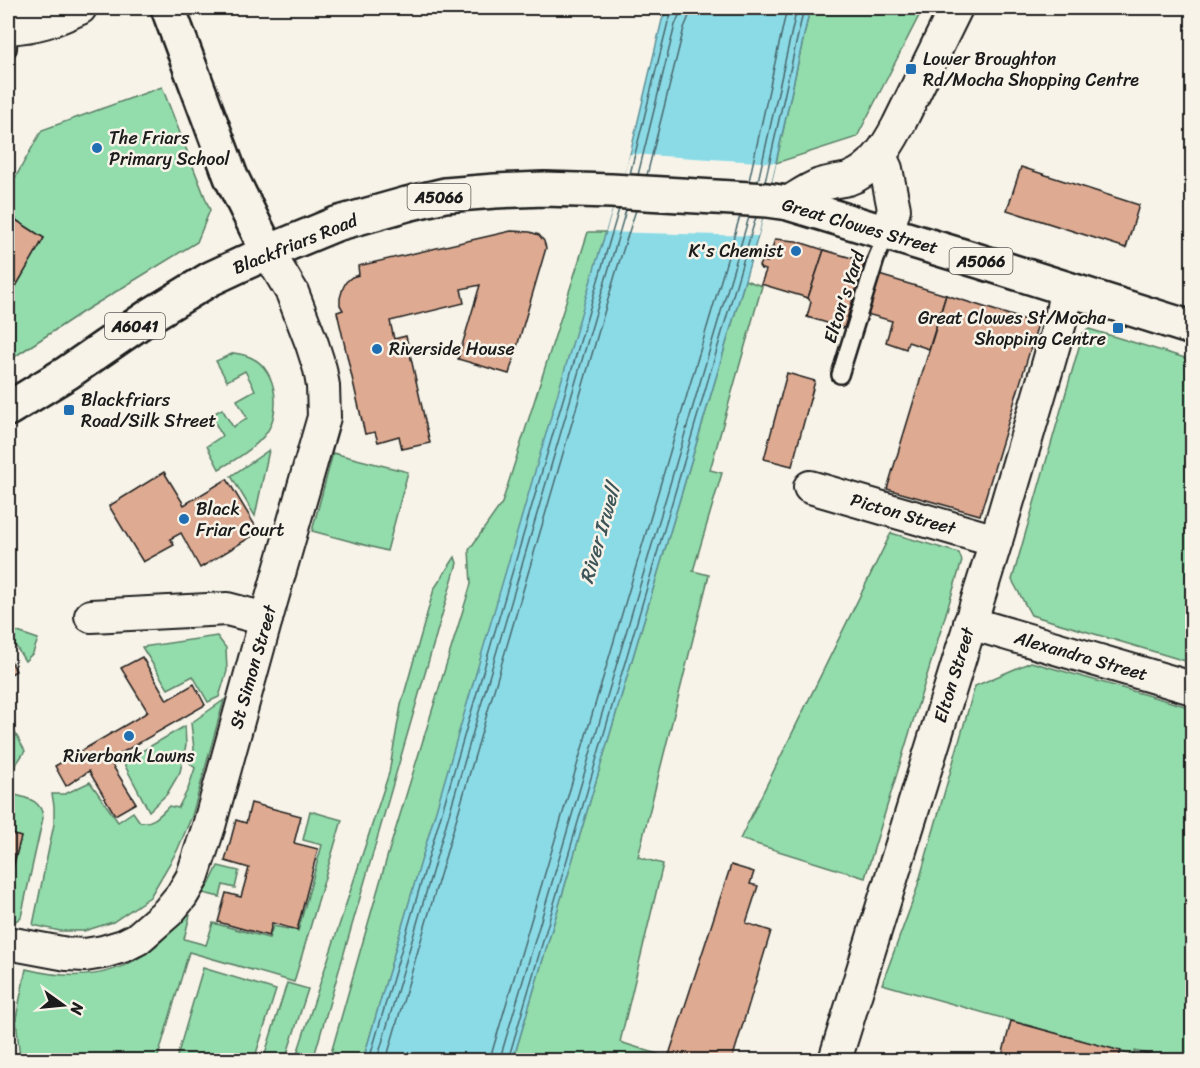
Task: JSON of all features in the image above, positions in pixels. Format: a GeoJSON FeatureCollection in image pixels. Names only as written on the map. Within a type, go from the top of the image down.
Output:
{"type":"FeatureCollection","features":[{"type":"Feature","properties":{"kind":"main road"},"geometry":{"type":"LineString","coordinates":[[168,8],[231,177],[268,252]]}},
{"type":"Feature","properties":{"kind":"main road","name":"Blackfriars Road"},"geometry":{"type":"LineString","coordinates":[[8,409],[67,373],[192,289],[268,252],[336,224],[407,204],[445,195],[544,189],[777,201]]}},
{"type":"Feature","properties":{"kind":"main road","name":"Great Clowes Street"},"geometry":{"type":"LineString","coordinates":[[777,201],[1192,328]]}},
{"type":"Feature","properties":{"kind":"street"},"geometry":{"type":"LineString","coordinates":[[8,35],[80,8]]}},
{"type":"Feature","properties":{"kind":"street"},"geometry":{"type":"LineString","coordinates":[[777,201],[820,185],[850,178],[864,170],[880,156],[898,126],[956,8]]}},
{"type":"Feature","properties":{"kind":"street"},"geometry":{"type":"LineString","coordinates":[[880,156],[886,169],[894,209],[887,233]]}},
{"type":"Feature","properties":{"kind":"street","name":"St Simon Street"},"geometry":{"type":"LineString","coordinates":[[8,943],[85,955],[123,946],[137,939],[168,912],[192,879],[324,417],[323,386],[312,344],[292,292],[268,252]]}},
{"type":"Feature","properties":{"kind":"street","name":"Elton Street"},"geometry":{"type":"LineString","coordinates":[[835,1060],[996,541],[1061,319],[1066,288]]}},
{"type":"Feature","properties":{"kind":"street","name":"Picton Street"},"geometry":{"type":"LineString","coordinates":[[810,487],[996,541]]}},
{"type":"Feature","properties":{"kind":"street"},"geometry":{"type":"LineString","coordinates":[[91,615],[227,609],[266,619]]}},
{"type":"Feature","properties":{"kind":"street","name":"Alexandra Street"},"geometry":{"type":"LineString","coordinates":[[970,623],[1192,688]]}},
{"type":"Feature","properties":{"kind":"lane","name":"Elton's Yard"},"geometry":{"type":"LineString","coordinates":[[840,375],[876,259],[887,233]]}},
{"type":"Feature","properties":{"kind":"green space"},"geometry":{"type":"Polygon","coordinates":[[[810,8],[923,8],[857,137],[776,163],[810,8]]]}},
{"type":"Feature","properties":{"kind":"green space","name":"The Friars Primary School"},"geometry":{"type":"Polygon","coordinates":[[[162,87],[210,210],[197,242],[8,361],[8,300],[44,238],[8,215],[8,174],[15,178],[42,130],[162,87]]]}},
{"type":"Feature","properties":{"kind":"green space"},"geometry":{"type":"Polygon","coordinates":[[[588,232],[606,232],[363,1060],[329,1060],[388,854],[471,584],[469,550],[502,503],[588,232]]]}},
{"type":"Feature","properties":{"kind":"green space"},"geometry":{"type":"Polygon","coordinates":[[[745,280],[762,286],[710,470],[722,473],[693,571],[709,575],[638,857],[663,864],[620,1042],[676,1060],[513,1060],[745,280]]]}},
{"type":"Feature","properties":{"kind":"green space"},"geometry":{"type":"Polygon","coordinates":[[[1089,329],[1192,360],[1192,663],[1031,615],[1012,580],[1083,333],[1089,329]]]}},
{"type":"Feature","properties":{"kind":"green space"},"geometry":{"type":"Polygon","coordinates":[[[234,353],[246,355],[261,364],[272,382],[275,405],[270,427],[264,436],[249,450],[219,469],[207,446],[222,436],[211,415],[222,409],[233,427],[247,418],[237,400],[255,390],[245,371],[227,381],[216,361],[234,353]]]}},
{"type":"Feature","properties":{"kind":"green space"},"geometry":{"type":"Polygon","coordinates":[[[269,450],[255,516],[231,476],[269,450]]]}},
{"type":"Feature","properties":{"kind":"green space"},"geometry":{"type":"Polygon","coordinates":[[[333,453],[408,472],[387,551],[312,531],[333,453]]]}},
{"type":"Feature","properties":{"kind":"green space"},"geometry":{"type":"Polygon","coordinates":[[[891,533],[959,553],[962,561],[865,878],[740,839],[891,533]]]}},
{"type":"Feature","properties":{"kind":"green space"},"geometry":{"type":"Polygon","coordinates":[[[455,557],[457,563],[313,1060],[295,1060],[389,773],[401,705],[434,589],[455,557]]]}},
{"type":"Feature","properties":{"kind":"green space"},"geometry":{"type":"Polygon","coordinates":[[[12,630],[38,639],[33,653],[25,661],[8,634],[12,630]]]}},
{"type":"Feature","properties":{"kind":"green space"},"geometry":{"type":"Polygon","coordinates":[[[217,636],[226,648],[227,671],[219,697],[208,702],[193,676],[168,689],[142,647],[217,636]]]}},
{"type":"Feature","properties":{"kind":"green space"},"geometry":{"type":"Polygon","coordinates":[[[1031,662],[1192,708],[1192,906],[1189,919],[1192,922],[1192,1060],[1174,1060],[1135,1051],[1133,1055],[882,984],[915,895],[975,686],[1031,662]]]}},
{"type":"Feature","properties":{"kind":"green space"},"geometry":{"type":"Polygon","coordinates":[[[224,700],[192,816],[177,851],[150,897],[113,922],[84,931],[60,931],[33,925],[54,824],[52,794],[65,794],[90,782],[118,822],[133,812],[140,822],[149,822],[169,806],[178,808],[195,768],[190,763],[194,749],[191,723],[224,700]]]}},
{"type":"Feature","properties":{"kind":"green space"},"geometry":{"type":"Polygon","coordinates":[[[8,720],[25,751],[13,769],[8,767],[8,720]]]}},
{"type":"Feature","properties":{"kind":"green space"},"geometry":{"type":"Polygon","coordinates":[[[185,726],[186,745],[180,772],[167,794],[149,811],[123,762],[185,726]]]}},
{"type":"Feature","properties":{"kind":"green space"},"geometry":{"type":"Polygon","coordinates":[[[8,793],[36,803],[42,811],[43,818],[21,917],[13,923],[8,923],[8,888],[21,837],[8,833],[8,793]]]}},
{"type":"Feature","properties":{"kind":"green space"},"geometry":{"type":"Polygon","coordinates":[[[310,811],[342,820],[294,982],[189,952],[157,1060],[20,1060],[16,1018],[26,969],[61,975],[95,974],[111,970],[142,956],[157,945],[186,914],[190,915],[184,939],[206,945],[213,923],[269,938],[273,926],[298,931],[322,845],[303,840],[310,811]]]}},
{"type":"Feature","properties":{"kind":"green space"},"geometry":{"type":"Polygon","coordinates":[[[218,866],[239,871],[235,888],[223,885],[220,897],[203,893],[218,866]]]}},
{"type":"Feature","properties":{"kind":"green space"},"geometry":{"type":"Polygon","coordinates":[[[203,968],[276,990],[254,1060],[176,1060],[203,968]]]}},
{"type":"Feature","properties":{"kind":"green space"},"geometry":{"type":"Polygon","coordinates":[[[287,983],[308,989],[285,1060],[263,1060],[287,983]]]}},
{"type":"Feature","properties":{"kind":"water","name":"River Irwell"},"geometry":{"type":"Polygon","coordinates":[[[668,8],[810,8],[758,236],[513,1060],[363,1060],[595,266],[628,163],[662,20],[668,8]]]}},
{"type":"Feature","properties":{"kind":"pier"},"geometry":{"type":"Polygon","coordinates":[[[630,154],[776,163],[758,236],[606,232],[630,154]]]}},
{"type":"Feature","properties":{"kind":"building"},"geometry":{"type":"Polygon","coordinates":[[[1021,167],[1139,205],[1126,248],[1007,210],[1021,167]]]}},
{"type":"Feature","properties":{"kind":"building"},"geometry":{"type":"Polygon","coordinates":[[[8,215],[44,238],[8,300],[8,215]]]}},
{"type":"Feature","properties":{"kind":"building","name":"Riverside House"},"geometry":{"type":"Polygon","coordinates":[[[511,231],[539,235],[546,248],[509,374],[458,359],[480,285],[461,289],[464,303],[390,321],[394,339],[406,336],[430,443],[402,449],[399,436],[378,442],[375,432],[365,434],[337,312],[343,310],[340,298],[346,282],[359,275],[358,266],[511,231]]]}},
{"type":"Feature","properties":{"kind":"building"},"geometry":{"type":"Polygon","coordinates":[[[775,239],[796,241],[824,250],[808,298],[761,284],[766,270],[759,266],[761,262],[768,262],[775,239]]]}},
{"type":"Feature","properties":{"kind":"building"},"geometry":{"type":"Polygon","coordinates":[[[824,250],[862,261],[864,264],[844,328],[807,317],[811,302],[808,298],[824,250]]]}},
{"type":"Feature","properties":{"kind":"building"},"geometry":{"type":"Polygon","coordinates":[[[879,275],[946,295],[929,349],[908,342],[906,349],[886,342],[892,321],[867,314],[879,275]]]}},
{"type":"Feature","properties":{"kind":"building"},"geometry":{"type":"Polygon","coordinates":[[[946,295],[1038,324],[980,515],[887,489],[946,295]]]}},
{"type":"Feature","properties":{"kind":"building"},"geometry":{"type":"Polygon","coordinates":[[[787,373],[815,381],[792,466],[764,459],[787,373]]]}},
{"type":"Feature","properties":{"kind":"building","name":"Black Friar Court"},"geometry":{"type":"Polygon","coordinates":[[[164,472],[184,505],[227,479],[259,532],[200,568],[181,533],[170,539],[174,545],[143,562],[109,506],[164,472]]]}},
{"type":"Feature","properties":{"kind":"building"},"geometry":{"type":"Polygon","coordinates":[[[8,655],[16,671],[8,676],[8,655]]]}},
{"type":"Feature","properties":{"kind":"building","name":"Riverbank Lawns"},"geometry":{"type":"Polygon","coordinates":[[[142,657],[167,700],[194,684],[205,705],[109,760],[136,803],[115,815],[89,771],[66,786],[55,766],[148,712],[121,668],[142,657]]]}},
{"type":"Feature","properties":{"kind":"building"},"geometry":{"type":"Polygon","coordinates":[[[251,803],[301,816],[294,843],[318,849],[297,930],[272,923],[269,936],[218,922],[226,893],[241,897],[249,868],[225,861],[236,820],[246,823],[251,803]]]}},
{"type":"Feature","properties":{"kind":"building"},"geometry":{"type":"Polygon","coordinates":[[[8,833],[21,837],[11,874],[8,873],[8,833]]]}},
{"type":"Feature","properties":{"kind":"building"},"geometry":{"type":"Polygon","coordinates":[[[731,865],[754,872],[750,884],[758,886],[746,923],[771,931],[732,1060],[668,1058],[731,865]]]}},
{"type":"Feature","properties":{"kind":"building"},"geometry":{"type":"Polygon","coordinates":[[[1011,1021],[1121,1051],[1118,1060],[1001,1060],[1011,1021]]]}},
{"type":"Feature","properties":{"kind":"place","name":"Lower Broughton Rd/Mocha Shopping Centre"},"geometry":{"type":"Point","coordinates":[911,69]}},
{"type":"Feature","properties":{"kind":"place","name":"The Friars Primary School"},"geometry":{"type":"Point","coordinates":[97,148]}},
{"type":"Feature","properties":{"kind":"place","name":"K's Chemist"},"geometry":{"type":"Point","coordinates":[796,251]}},
{"type":"Feature","properties":{"kind":"place","name":"Great Clowes St/Mocha Shopping Centre"},"geometry":{"type":"Point","coordinates":[1118,328]}},
{"type":"Feature","properties":{"kind":"place","name":"Riverside House"},"geometry":{"type":"Point","coordinates":[377,349]}},
{"type":"Feature","properties":{"kind":"place","name":"Blackfriars Road/Silk Street"},"geometry":{"type":"Point","coordinates":[69,410]}},
{"type":"Feature","properties":{"kind":"place","name":"Black Friar Court"},"geometry":{"type":"Point","coordinates":[184,519]}},
{"type":"Feature","properties":{"kind":"place","name":"Riverbank Lawns"},"geometry":{"type":"Point","coordinates":[129,736]}}]}
